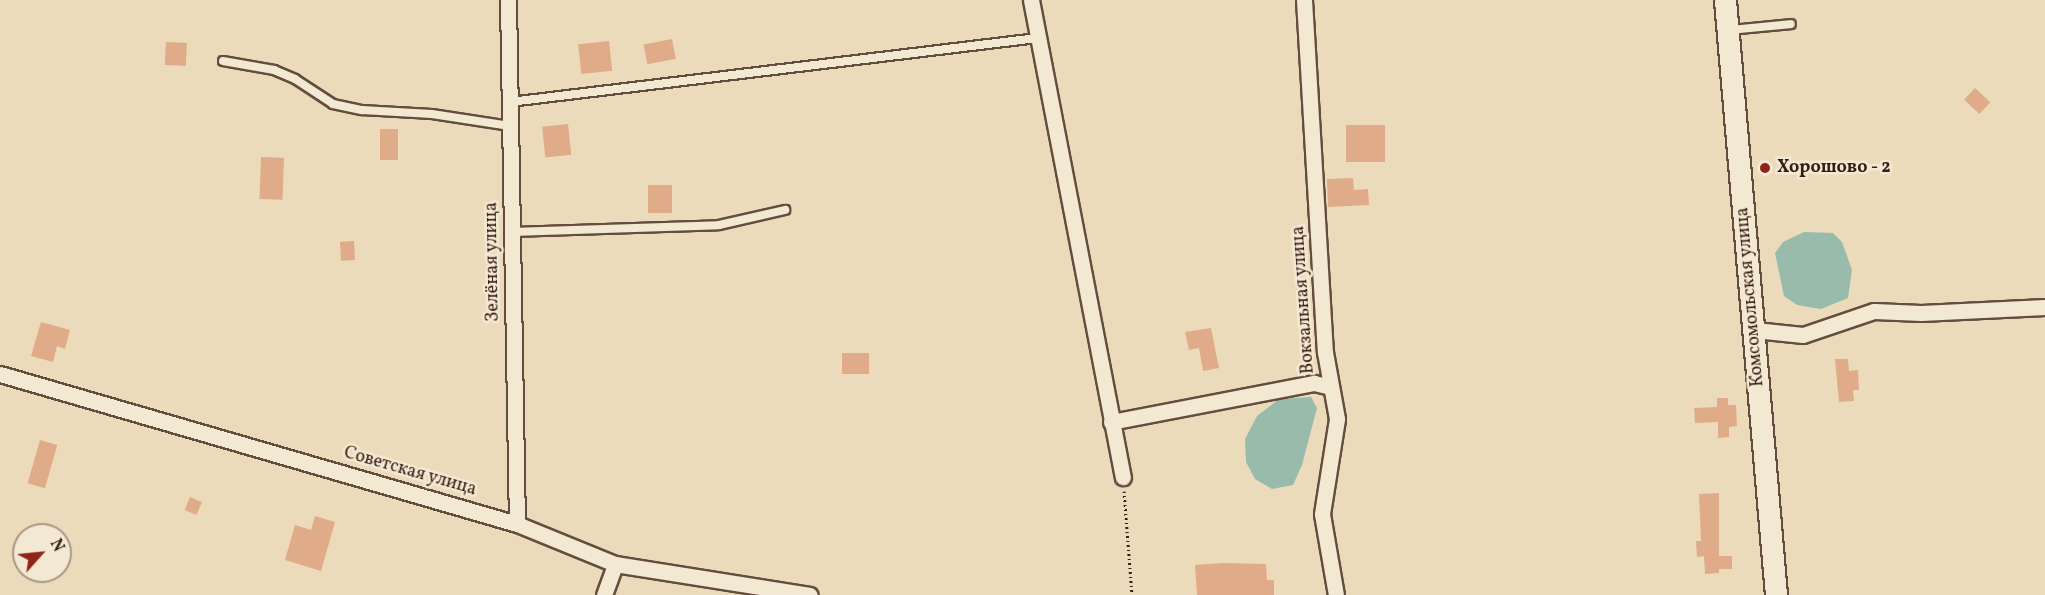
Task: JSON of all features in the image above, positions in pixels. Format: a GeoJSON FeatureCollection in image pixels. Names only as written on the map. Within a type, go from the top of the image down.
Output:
{"type":"FeatureCollection","features":[{"type":"Feature","properties":{"kind":"street","name":"Зелёная улица"},"geometry":{"type":"LineString","coordinates":[[508,0],[517,524]]}},
{"type":"Feature","properties":{"kind":"street"},"geometry":{"type":"LineString","coordinates":[[1031,0],[1123,477]]}},
{"type":"Feature","properties":{"kind":"street","name":"Вокзальная улица"},"geometry":{"type":"LineString","coordinates":[[1305,0],[1325,352],[1337,419],[1322,514],[1336,595]]}},
{"type":"Feature","properties":{"kind":"street","name":"Комсомольская улица"},"geometry":{"type":"LineString","coordinates":[[1725,0],[1776,595]]}},
{"type":"Feature","properties":{"kind":"street"},"geometry":{"type":"LineString","coordinates":[[1755,330],[1803,335],[1874,311],[1921,313],[2045,308]]}},
{"type":"Feature","properties":{"kind":"street","name":"Советская улица"},"geometry":{"type":"LineString","coordinates":[[0,374],[517,524],[615,564],[810,595]]}},
{"type":"Feature","properties":{"kind":"street"},"geometry":{"type":"LineString","coordinates":[[1111,422],[1314,382],[1331,387]]}},
{"type":"Feature","properties":{"kind":"street"},"geometry":{"type":"LineString","coordinates":[[604,595],[615,564]]}},
{"type":"Feature","properties":{"kind":"lane"},"geometry":{"type":"LineString","coordinates":[[1728,30],[1791,24]]}},
{"type":"Feature","properties":{"kind":"lane"},"geometry":{"type":"LineString","coordinates":[[510,102],[1037,38]]}},
{"type":"Feature","properties":{"kind":"lane"},"geometry":{"type":"LineString","coordinates":[[223,61],[274,70],[295,79],[333,104],[362,110],[432,114],[510,126]]}},
{"type":"Feature","properties":{"kind":"lane"},"geometry":{"type":"LineString","coordinates":[[512,232],[719,225],[785,210]]}},
{"type":"Feature","properties":{"kind":"path"},"geometry":{"type":"LineString","coordinates":[[1123,477],[1132,595]]}},
{"type":"Feature","properties":{"kind":"shaded area"},"geometry":{"type":"Polygon","coordinates":[[[1804,232],[1833,233],[1842,242],[1852,270],[1848,298],[1821,309],[1797,305],[1784,296],[1775,253],[1783,242],[1804,232]]]}},
{"type":"Feature","properties":{"kind":"shaded area"},"geometry":{"type":"Polygon","coordinates":[[[1311,397],[1317,408],[1302,465],[1293,485],[1272,489],[1255,479],[1246,462],[1245,439],[1257,416],[1279,399],[1311,397]]]}},
{"type":"Feature","properties":{"kind":"building"},"geometry":{"type":"Polygon","coordinates":[[[672,39],[676,59],[647,64],[644,45],[672,39]]]}},
{"type":"Feature","properties":{"kind":"building"},"geometry":{"type":"Polygon","coordinates":[[[609,41],[612,71],[581,74],[578,44],[609,41]]]}},
{"type":"Feature","properties":{"kind":"building"},"geometry":{"type":"Polygon","coordinates":[[[166,42],[187,43],[186,66],[165,65],[166,42]]]}},
{"type":"Feature","properties":{"kind":"building"},"geometry":{"type":"Polygon","coordinates":[[[1975,88],[1990,102],[1979,114],[1964,100],[1975,88]]]}},
{"type":"Feature","properties":{"kind":"building"},"geometry":{"type":"Polygon","coordinates":[[[568,124],[571,155],[545,158],[542,127],[568,124]]]}},
{"type":"Feature","properties":{"kind":"building"},"geometry":{"type":"Polygon","coordinates":[[[1346,125],[1385,125],[1385,162],[1346,162],[1346,125]]]}},
{"type":"Feature","properties":{"kind":"building"},"geometry":{"type":"Polygon","coordinates":[[[380,129],[398,129],[398,160],[380,160],[380,129]]]}},
{"type":"Feature","properties":{"kind":"building"},"geometry":{"type":"Polygon","coordinates":[[[261,157],[284,158],[283,200],[260,199],[261,157]]]}},
{"type":"Feature","properties":{"kind":"building"},"geometry":{"type":"Polygon","coordinates":[[[1353,178],[1354,190],[1368,189],[1369,205],[1328,207],[1327,179],[1353,178]]]}},
{"type":"Feature","properties":{"kind":"building"},"geometry":{"type":"Polygon","coordinates":[[[648,185],[672,185],[672,213],[648,213],[648,185]]]}},
{"type":"Feature","properties":{"kind":"building"},"geometry":{"type":"Polygon","coordinates":[[[354,241],[355,260],[341,261],[340,242],[354,241]]]}},
{"type":"Feature","properties":{"kind":"building"},"geometry":{"type":"Polygon","coordinates":[[[41,322],[70,330],[65,349],[57,346],[53,362],[31,356],[41,322]]]}},
{"type":"Feature","properties":{"kind":"building"},"geometry":{"type":"Polygon","coordinates":[[[1211,328],[1219,368],[1203,371],[1199,348],[1189,350],[1185,332],[1211,328]]]}},
{"type":"Feature","properties":{"kind":"building"},"geometry":{"type":"Polygon","coordinates":[[[842,353],[869,353],[869,374],[842,374],[842,353]]]}},
{"type":"Feature","properties":{"kind":"building"},"geometry":{"type":"Polygon","coordinates":[[[1835,359],[1848,359],[1849,371],[1858,370],[1859,390],[1853,390],[1854,401],[1839,402],[1835,359]]]}},
{"type":"Feature","properties":{"kind":"building"},"geometry":{"type":"Polygon","coordinates":[[[1717,398],[1728,398],[1728,405],[1736,405],[1737,426],[1729,427],[1729,437],[1718,438],[1718,422],[1695,423],[1694,408],[1717,407],[1717,398]]]}},
{"type":"Feature","properties":{"kind":"building"},"geometry":{"type":"Polygon","coordinates":[[[40,440],[57,445],[45,488],[28,483],[40,440]]]}},
{"type":"Feature","properties":{"kind":"building"},"geometry":{"type":"Polygon","coordinates":[[[1719,493],[1719,556],[1732,556],[1732,569],[1719,569],[1719,573],[1705,574],[1704,556],[1697,557],[1696,541],[1701,541],[1699,494],[1719,493]]]}},
{"type":"Feature","properties":{"kind":"building"},"geometry":{"type":"Polygon","coordinates":[[[190,497],[202,502],[196,515],[185,510],[190,497]]]}},
{"type":"Feature","properties":{"kind":"building"},"geometry":{"type":"Polygon","coordinates":[[[315,516],[335,522],[321,571],[285,560],[295,525],[311,530],[315,516]]]}},
{"type":"Feature","properties":{"kind":"building"},"geometry":{"type":"Polygon","coordinates":[[[1266,564],[1267,580],[1274,580],[1274,595],[1197,595],[1195,565],[1266,564]]]}},
{"type":"Feature","properties":{"kind":"place","name":"Хорошово - 2"},"geometry":{"type":"Point","coordinates":[1765,168]}}]}
